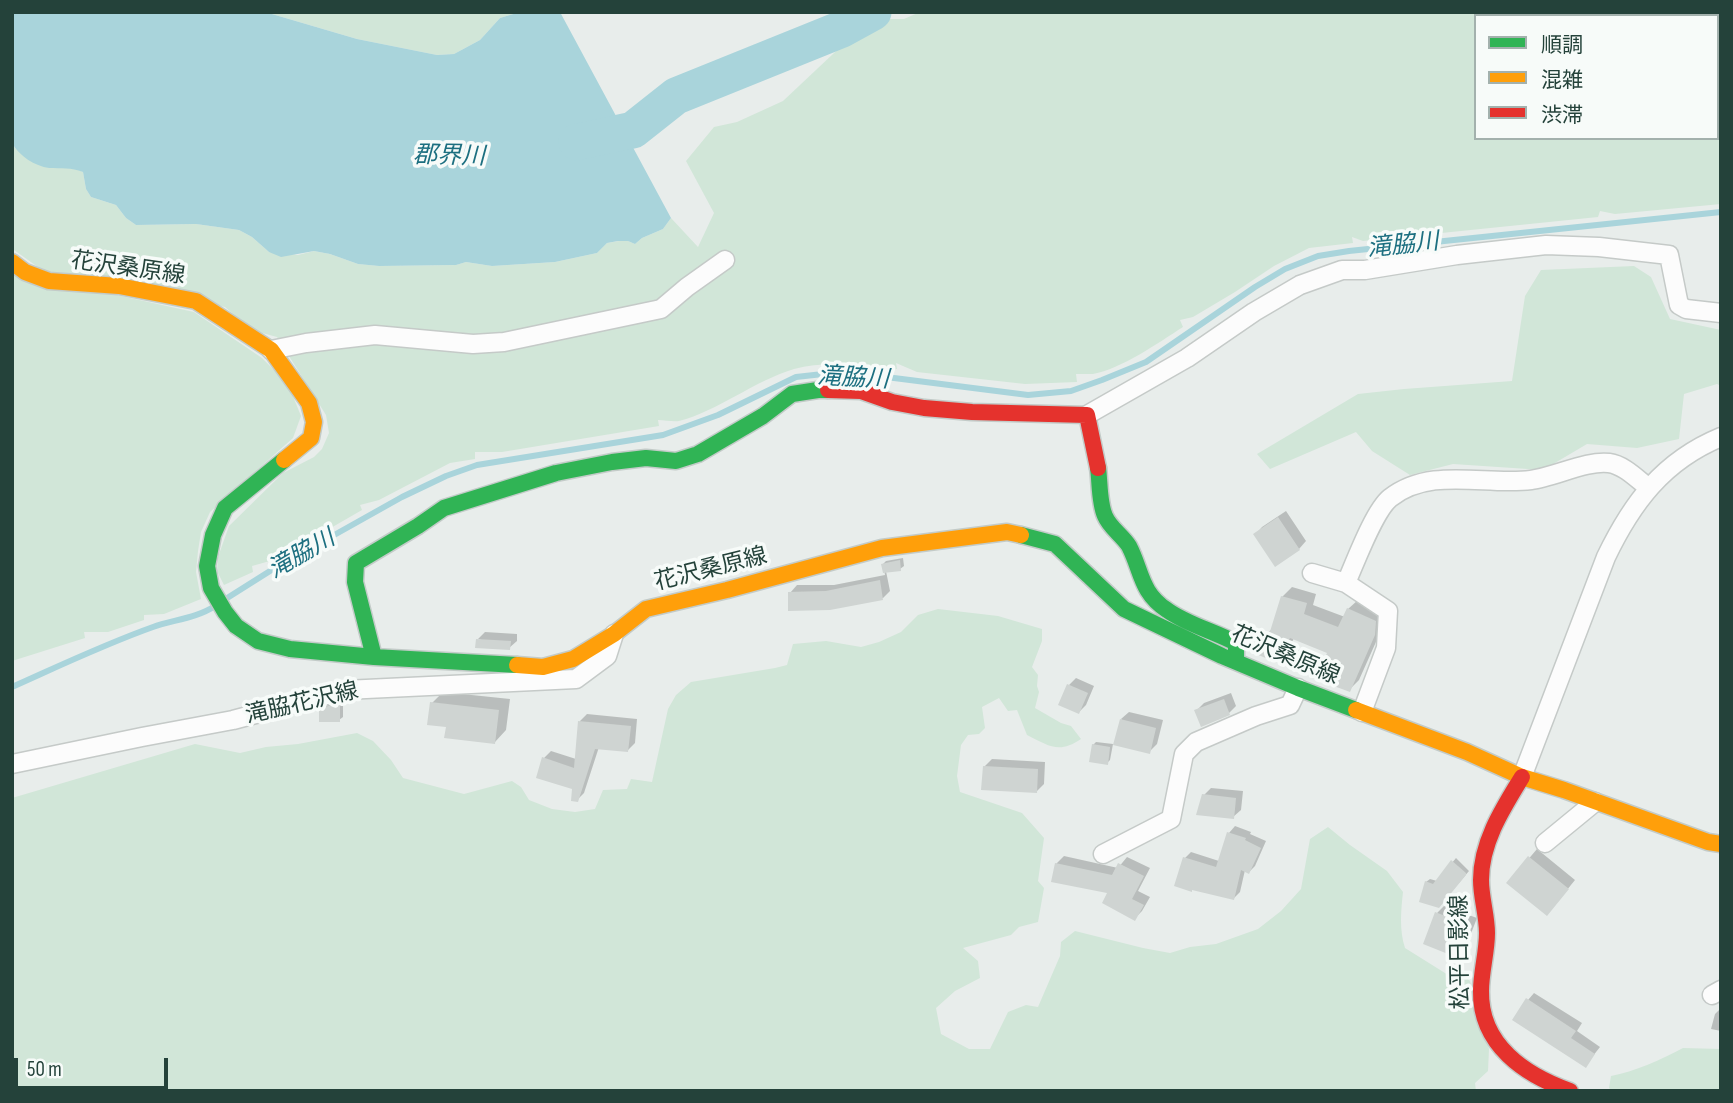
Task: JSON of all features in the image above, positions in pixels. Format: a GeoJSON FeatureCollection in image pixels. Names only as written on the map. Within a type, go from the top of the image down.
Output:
{"type":"FeatureCollection","features":[{"type":"Feature","properties":{"kind":"main road","name":"花沢桑原線"},"geometry":{"type":"LineString","coordinates":[[12,262],[25,272],[49,281],[118,286],[196,302],[271,350],[309,403],[314,422],[311,438],[225,508],[213,535],[206,566],[211,588],[225,612],[236,626],[258,641],[290,649],[374,657],[543,667],[573,659],[614,634],[646,608],[753,583],[882,548],[1007,532],[1055,544],[1124,609],[1236,661],[1298,688],[1467,752],[1522,777],[1708,842],[1721,844]]}},
{"type":"Feature","properties":{"kind":"main road"},"geometry":{"type":"LineString","coordinates":[[374,657],[355,582],[356,563],[444,508],[556,473],[646,458],[676,461],[698,454],[763,416],[792,394],[818,390],[861,391],[892,402],[924,408],[1087,415],[1103,511],[1111,527],[1128,545],[1146,589],[1161,606],[1236,643],[1236,661]]}},
{"type":"Feature","properties":{"kind":"main road","name":"松平日影線"},"geometry":{"type":"LineString","coordinates":[[1522,777],[1500,813],[1484,850],[1481,880],[1487,925],[1481,1002],[1490,1034],[1500,1049],[1522,1069],[1570,1091]]}},
{"type":"Feature","properties":{"kind":"street"},"geometry":{"type":"LineString","coordinates":[[1087,415],[1187,358],[1254,312],[1300,285],[1342,270],[1365,270],[1457,255],[1546,245],[1647,252],[1669,255],[1679,305],[1686,309],[1721,313]]}},
{"type":"Feature","properties":{"kind":"street"},"geometry":{"type":"LineString","coordinates":[[271,350],[375,335],[473,344],[504,342],[661,309],[687,286],[725,260]]}},
{"type":"Feature","properties":{"kind":"street"},"geometry":{"type":"LineString","coordinates":[[1522,777],[1606,557],[1620,530],[1636,503],[1659,477],[1679,460],[1721,437]]}},
{"type":"Feature","properties":{"kind":"street"},"geometry":{"type":"LineString","coordinates":[[1346,583],[1376,517],[1388,499],[1421,484],[1465,478],[1528,480],[1549,477],[1601,462],[1622,467],[1649,488]]}},
{"type":"Feature","properties":{"kind":"street"},"geometry":{"type":"LineString","coordinates":[[1312,573],[1346,583],[1388,611],[1386,648],[1362,712]]}},
{"type":"Feature","properties":{"kind":"street","name":"滝脇花沢線"},"geometry":{"type":"LineString","coordinates":[[12,764],[233,720],[345,690],[576,679],[607,656],[614,634]]}},
{"type":"Feature","properties":{"kind":"street"},"geometry":{"type":"LineString","coordinates":[[1103,854],[1171,819],[1184,754],[1196,743],[1256,716],[1290,705],[1298,688]]}},
{"type":"Feature","properties":{"kind":"street"},"geometry":{"type":"LineString","coordinates":[[1545,843],[1595,802]]}},
{"type":"Feature","properties":{"kind":"green space"},"geometry":{"type":"Polygon","coordinates":[[[265,12],[520,12],[500,18],[480,40],[454,54],[437,55],[357,39],[265,12]]]}},
{"type":"Feature","properties":{"kind":"green space"},"geometry":{"type":"Polygon","coordinates":[[[920,12],[1497,12],[1498,14],[1474,14],[1474,140],[1719,140],[1719,84],[1721,204],[1615,214],[1600,211],[1598,217],[1363,241],[1352,237],[1353,243],[1309,248],[1274,266],[1193,317],[1180,320],[1183,327],[1151,348],[1104,371],[1076,374],[1077,382],[1025,384],[917,372],[896,363],[897,369],[832,364],[794,369],[679,421],[658,420],[659,426],[502,452],[475,452],[475,459],[450,463],[379,500],[360,505],[362,510],[277,559],[252,566],[253,572],[224,585],[217,571],[218,557],[229,526],[283,473],[314,457],[322,449],[329,433],[326,415],[277,337],[251,330],[225,307],[42,270],[12,247],[12,143],[15,148],[49,168],[75,168],[83,172],[86,189],[91,197],[116,205],[126,218],[136,225],[196,224],[239,230],[269,252],[298,255],[314,251],[358,264],[379,266],[456,265],[466,262],[492,266],[555,262],[597,253],[607,243],[628,241],[635,244],[663,229],[671,218],[698,247],[714,213],[686,161],[714,127],[737,122],[783,101],[851,37],[885,19],[904,19],[920,12]]]}},
{"type":"Feature","properties":{"kind":"green space"},"geometry":{"type":"Polygon","coordinates":[[[1634,266],[1651,277],[1670,319],[1721,330],[1721,386],[1717,384],[1684,394],[1679,439],[1637,448],[1587,444],[1543,470],[1453,464],[1410,475],[1372,451],[1356,432],[1270,469],[1257,454],[1358,394],[1512,381],[1525,296],[1541,270],[1634,266]]]}},
{"type":"Feature","properties":{"kind":"green space"},"geometry":{"type":"Polygon","coordinates":[[[12,272],[194,312],[262,358],[288,384],[301,416],[293,438],[210,512],[201,532],[198,551],[196,572],[201,599],[164,614],[144,615],[144,620],[108,632],[84,632],[85,638],[12,661],[12,272]]]}},
{"type":"Feature","properties":{"kind":"green space"},"geometry":{"type":"Polygon","coordinates":[[[938,609],[998,616],[1042,629],[1042,641],[1032,667],[1038,675],[1039,692],[1035,708],[1071,726],[1081,739],[1073,744],[1054,747],[1027,735],[1017,710],[1008,711],[999,698],[982,707],[985,728],[979,734],[968,735],[961,745],[957,776],[960,792],[1022,813],[1044,838],[1038,881],[1044,888],[1038,922],[1019,927],[1011,935],[963,948],[978,961],[980,978],[955,991],[936,1008],[941,1034],[969,1049],[990,1049],[1008,1012],[1026,1005],[1038,1007],[1060,956],[1061,942],[1075,931],[1170,953],[1216,944],[1258,929],[1281,911],[1301,889],[1310,839],[1328,827],[1387,871],[1403,892],[1401,927],[1405,948],[1453,978],[1466,977],[1470,981],[1489,1049],[1488,1071],[1475,1083],[1476,1091],[12,1091],[12,798],[195,744],[240,753],[357,733],[373,741],[403,778],[464,794],[512,781],[521,787],[529,800],[552,809],[575,812],[595,809],[603,790],[627,789],[631,779],[652,782],[668,709],[676,695],[691,682],[787,665],[793,644],[826,641],[861,647],[879,642],[901,632],[918,615],[938,609]]]}},
{"type":"Feature","properties":{"kind":"green space"},"geometry":{"type":"Polygon","coordinates":[[[1683,1048],[1721,1049],[1721,1091],[1612,1091],[1609,1088],[1611,1076],[1657,1061],[1683,1048]]]}},
{"type":"Feature","properties":{"kind":"water"},"geometry":{"type":"Polygon","coordinates":[[[12,12],[265,12],[357,39],[437,55],[454,54],[480,40],[500,18],[520,12],[560,12],[671,218],[663,229],[635,244],[628,241],[607,243],[597,253],[555,262],[492,266],[466,262],[456,265],[379,266],[358,264],[314,251],[281,257],[269,252],[239,230],[196,224],[136,225],[126,218],[116,205],[91,197],[86,189],[83,172],[38,165],[23,156],[12,143],[12,12]]]}},
{"type":"Feature","properties":{"kind":"building"},"geometry":{"type":"Polygon","coordinates":[[[1278,517],[1300,550],[1275,567],[1253,534],[1278,517]]]}},
{"type":"Feature","properties":{"kind":"building"},"geometry":{"type":"Polygon","coordinates":[[[900,560],[901,571],[883,573],[881,564],[900,560]]]}},
{"type":"Feature","properties":{"kind":"building"},"geometry":{"type":"Polygon","coordinates":[[[880,580],[883,600],[830,610],[788,611],[788,592],[826,591],[880,580]]]}},
{"type":"Feature","properties":{"kind":"building"},"geometry":{"type":"Polygon","coordinates":[[[1281,596],[1307,603],[1304,614],[1338,627],[1347,608],[1376,621],[1375,635],[1350,692],[1315,679],[1327,653],[1290,638],[1277,663],[1254,653],[1264,635],[1268,638],[1281,596]]]}},
{"type":"Feature","properties":{"kind":"building"},"geometry":{"type":"Polygon","coordinates":[[[476,639],[511,641],[510,650],[475,648],[476,639]]]}},
{"type":"Feature","properties":{"kind":"building"},"geometry":{"type":"Polygon","coordinates":[[[1067,684],[1088,693],[1079,714],[1058,705],[1067,684]]]}},
{"type":"Feature","properties":{"kind":"building"},"geometry":{"type":"Polygon","coordinates":[[[1224,699],[1230,715],[1201,727],[1194,710],[1224,699]]]}},
{"type":"Feature","properties":{"kind":"building"},"geometry":{"type":"Polygon","coordinates":[[[430,702],[499,710],[495,744],[444,738],[446,727],[427,725],[430,702]]]}},
{"type":"Feature","properties":{"kind":"building"},"geometry":{"type":"Polygon","coordinates":[[[340,704],[340,722],[319,722],[319,709],[340,704]]]}},
{"type":"Feature","properties":{"kind":"building"},"geometry":{"type":"Polygon","coordinates":[[[1120,719],[1156,728],[1150,754],[1113,745],[1120,719]]]}},
{"type":"Feature","properties":{"kind":"building"},"geometry":{"type":"Polygon","coordinates":[[[578,721],[631,726],[628,752],[595,749],[578,802],[571,801],[572,789],[536,778],[542,757],[574,768],[578,721]]]}},
{"type":"Feature","properties":{"kind":"building"},"geometry":{"type":"Polygon","coordinates":[[[1092,744],[1110,747],[1108,765],[1089,762],[1092,744]]]}},
{"type":"Feature","properties":{"kind":"building"},"geometry":{"type":"Polygon","coordinates":[[[983,766],[1038,769],[1037,793],[981,790],[983,766]]]}},
{"type":"Feature","properties":{"kind":"building"},"geometry":{"type":"Polygon","coordinates":[[[1202,794],[1236,798],[1234,819],[1196,815],[1202,794]]]}},
{"type":"Feature","properties":{"kind":"building"},"geometry":{"type":"Polygon","coordinates":[[[1227,832],[1246,838],[1245,840],[1261,848],[1249,874],[1241,870],[1234,900],[1174,886],[1183,857],[1216,867],[1227,832]]]}},
{"type":"Feature","properties":{"kind":"building"},"geometry":{"type":"Polygon","coordinates":[[[1528,856],[1569,889],[1547,916],[1506,883],[1528,856]]]}},
{"type":"Feature","properties":{"kind":"building"},"geometry":{"type":"Polygon","coordinates":[[[1451,860],[1466,875],[1439,908],[1419,902],[1425,881],[1433,884],[1451,860]]]}},
{"type":"Feature","properties":{"kind":"building"},"geometry":{"type":"Polygon","coordinates":[[[1055,863],[1112,875],[1118,863],[1144,876],[1132,899],[1144,905],[1135,921],[1102,903],[1107,893],[1051,882],[1055,863]]]}},
{"type":"Feature","properties":{"kind":"building"},"geometry":{"type":"Polygon","coordinates":[[[1435,912],[1471,926],[1458,958],[1423,944],[1435,912]]]}},
{"type":"Feature","properties":{"kind":"building"},"geometry":{"type":"Polygon","coordinates":[[[1526,998],[1576,1031],[1571,1038],[1595,1054],[1586,1068],[1512,1020],[1526,998]]]}},
{"type":"Feature","properties":{"kind":"waterway","name":"郡界川"},"geometry":{"type":"LineString","coordinates":[[577,142],[633,130],[676,96],[842,29],[873,12]]}},
{"type":"Feature","properties":{"kind":"waterway","name":"滝脇川"},"geometry":{"type":"LineString","coordinates":[[224,600],[402,497],[446,476],[477,465],[663,435],[718,415],[796,377],[832,373],[1028,395],[1071,391],[1146,362],[1255,287],[1285,269],[1318,256],[1721,212]]}},
{"type":"Feature","properties":{"kind":"waterway","name":"滝脇川"},"geometry":{"type":"LineString","coordinates":[[12,687],[117,641],[215,606]]}},
{"type":"Feature","properties":{"kind":"traffic: fast"},"geometry":{"type":"LineString","coordinates":[[374,657],[355,582],[356,563],[444,508],[556,473],[646,458],[676,461],[698,454],[763,416],[792,394],[828,390]]}},
{"type":"Feature","properties":{"kind":"traffic: fast"},"geometry":{"type":"LineString","coordinates":[[284,460],[225,508],[213,535],[207,566],[211,588],[236,626],[258,641],[290,649],[517,665]]}},
{"type":"Feature","properties":{"kind":"traffic: fast"},"geometry":{"type":"LineString","coordinates":[[1098,468],[1105,516],[1129,546],[1152,596],[1175,615],[1236,643],[1236,661]]}},
{"type":"Feature","properties":{"kind":"traffic: fast"},"geometry":{"type":"LineString","coordinates":[[1021,535],[1055,544],[1124,609],[1222,656],[1356,710]]}},
{"type":"Feature","properties":{"kind":"traffic: slow"},"geometry":{"type":"LineString","coordinates":[[12,262],[25,272],[49,281],[119,286],[196,301],[271,350],[309,403],[314,422],[311,438],[284,460]]}},
{"type":"Feature","properties":{"kind":"traffic: slow"},"geometry":{"type":"LineString","coordinates":[[517,665],[543,667],[573,659],[614,634],[646,609],[882,548],[1007,532],[1021,535]]}},
{"type":"Feature","properties":{"kind":"traffic: slow"},"geometry":{"type":"LineString","coordinates":[[1356,710],[1467,752],[1522,777],[1708,842],[1721,844]]}},
{"type":"Feature","properties":{"kind":"traffic: jam"},"geometry":{"type":"LineString","coordinates":[[828,390],[861,391],[892,402],[924,408],[1087,415],[1098,468]]}},
{"type":"Feature","properties":{"kind":"traffic: jam"},"geometry":{"type":"LineString","coordinates":[[1522,777],[1494,826],[1482,866],[1481,887],[1487,933],[1481,984],[1483,1010],[1488,1027],[1508,1055],[1537,1076],[1570,1091]]}}]}
